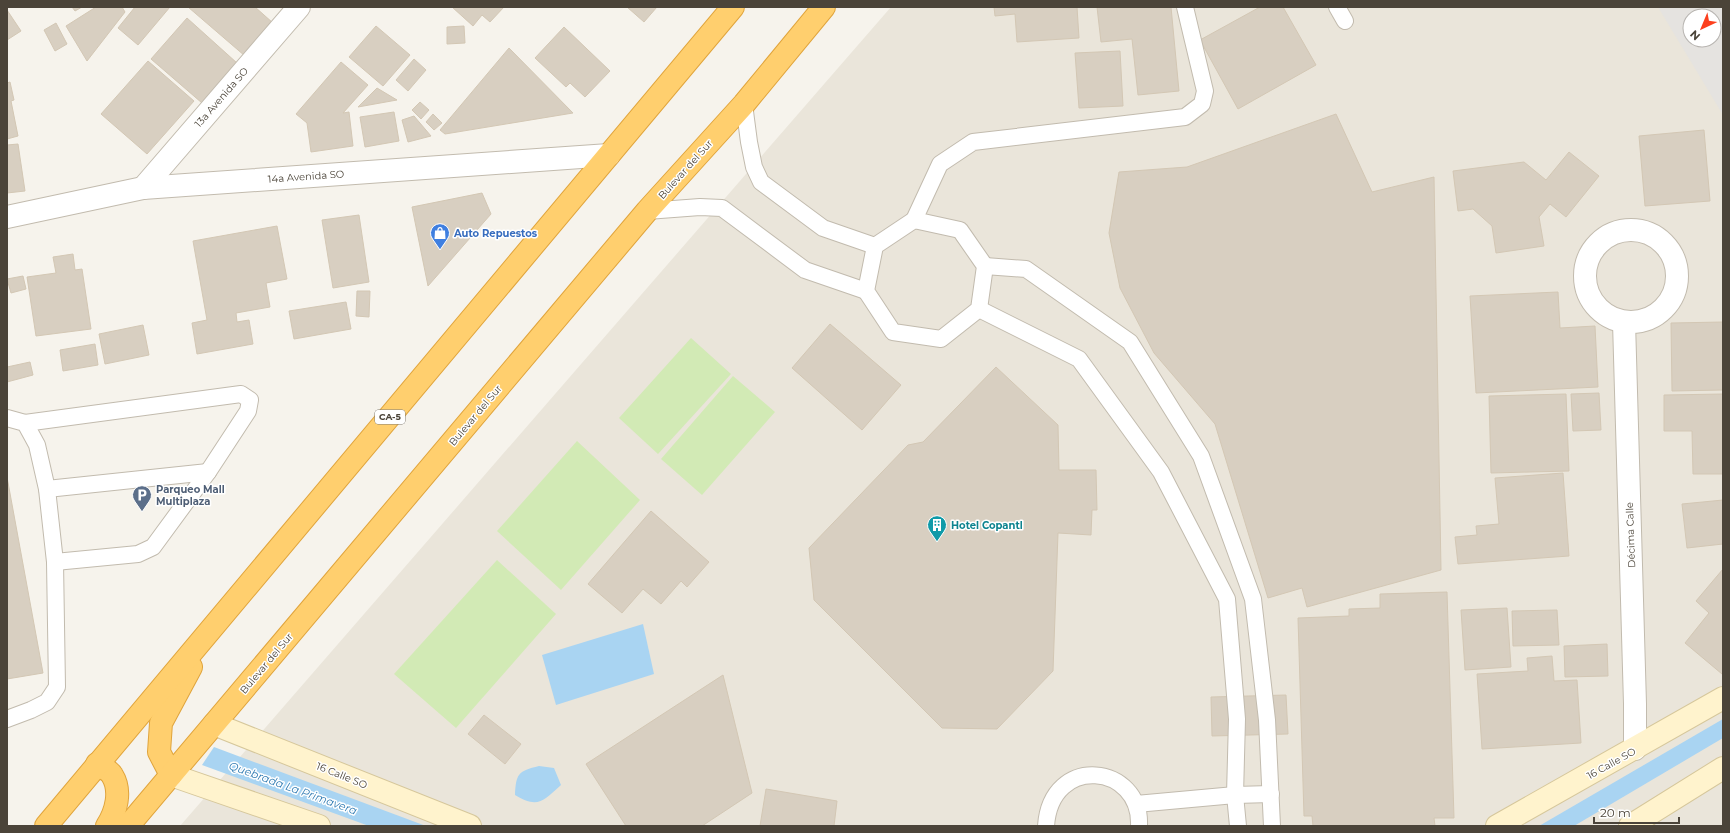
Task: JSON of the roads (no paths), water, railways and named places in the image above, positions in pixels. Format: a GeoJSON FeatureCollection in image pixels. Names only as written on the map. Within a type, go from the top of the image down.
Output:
{"type":"FeatureCollection","features":[{"type":"Feature","properties":{"kind":"highway","name":"CA-5"},"geometry":{"type":"LineString","coordinates":[[46,826],[733,7]]}},
{"type":"Feature","properties":{"kind":"highway","name":"Bulevar del Sur"},"geometry":{"type":"LineString","coordinates":[[128,826],[647,211],[744,104],[824,7]]}},
{"type":"Feature","properties":{"kind":"highway"},"geometry":{"type":"LineString","coordinates":[[171,775],[159,752],[161,722],[212,628]]}},
{"type":"Feature","properties":{"kind":"highway"},"geometry":{"type":"LineString","coordinates":[[98,764],[112,775],[118,794],[111,820],[107,826]]}},
{"type":"Feature","properties":{"kind":"street","name":"13a Avenida SO"},"geometry":{"type":"LineString","coordinates":[[143,188],[299,7]]}},
{"type":"Feature","properties":{"kind":"street","name":"14a Avenida SO"},"geometry":{"type":"LineString","coordinates":[[7,217],[143,188],[609,155]]}},
{"type":"Feature","properties":{"kind":"street"},"geometry":{"type":"LineString","coordinates":[[1629,230],[1645,232],[1659,240],[1669,250],[1676,264],[1677,280],[1673,296],[1664,309],[1650,318],[1624,322],[1609,317],[1596,307],[1588,293],[1584,277],[1587,261],[1600,242],[1613,233],[1629,230]]}},
{"type":"Feature","properties":{"kind":"street","name":"Décima Calle"},"geometry":{"type":"LineString","coordinates":[[1624,322],[1635,749]]}},
{"type":"Feature","properties":{"kind":"street","name":"16 Calle SO"},"geometry":{"type":"LineString","coordinates":[[1498,826],[1723,698]]}},
{"type":"Feature","properties":{"kind":"street","name":"16 Calle SO"},"geometry":{"type":"LineString","coordinates":[[214,724],[470,826]]}},
{"type":"Feature","properties":{"kind":"street"},"geometry":{"type":"LineString","coordinates":[[1630,826],[1723,768]]}},
{"type":"Feature","properties":{"kind":"street"},"geometry":{"type":"LineString","coordinates":[[171,775],[319,826]]}},
{"type":"Feature","properties":{"kind":"lane"},"geometry":{"type":"LineString","coordinates":[[866,291],[875,246],[914,220],[940,164],[973,142],[1185,117],[1202,104],[1205,92],[1185,7]]}},
{"type":"Feature","properties":{"kind":"lane"},"geometry":{"type":"LineString","coordinates":[[744,104],[754,167],[761,182],[823,228],[875,246]]}},
{"type":"Feature","properties":{"kind":"lane"},"geometry":{"type":"LineString","coordinates":[[647,211],[700,207],[722,208],[804,270],[866,291],[893,332],[941,339],[979,309],[984,266],[960,230],[914,220]]}},
{"type":"Feature","properties":{"kind":"lane"},"geometry":{"type":"LineString","coordinates":[[984,266],[1026,269],[1130,342],[1201,456],[1252,599],[1267,720],[1272,826]]}},
{"type":"Feature","properties":{"kind":"lane"},"geometry":{"type":"LineString","coordinates":[[979,309],[1079,359],[1161,472],[1227,599],[1237,719],[1235,795],[1238,826]]}},
{"type":"Feature","properties":{"kind":"lane"},"geometry":{"type":"LineString","coordinates":[[7,418],[25,423],[240,394],[250,400],[248,411],[208,472],[152,547],[138,554],[55,562]]}},
{"type":"Feature","properties":{"kind":"lane"},"geometry":{"type":"LineString","coordinates":[[7,719],[47,702],[57,687],[55,562],[47,489],[37,445],[25,423]]}},
{"type":"Feature","properties":{"kind":"lane"},"geometry":{"type":"LineString","coordinates":[[47,489],[208,472]]}},
{"type":"Feature","properties":{"kind":"lane"},"geometry":{"type":"LineString","coordinates":[[1227,599],[1252,599]]}},
{"type":"Feature","properties":{"kind":"lane"},"geometry":{"type":"LineString","coordinates":[[1046,826],[1047,812],[1053,798],[1062,787],[1074,779],[1088,776],[1103,776],[1117,782],[1128,791],[1136,804],[1140,818],[1139,826]]}},
{"type":"Feature","properties":{"kind":"lane"},"geometry":{"type":"LineString","coordinates":[[1136,804],[1235,795],[1271,794]]}},
{"type":"Feature","properties":{"kind":"water"},"geometry":{"type":"Polygon","coordinates":[[[643,624],[654,674],[556,705],[542,655],[643,624]]]}},
{"type":"Feature","properties":{"kind":"water"},"geometry":{"type":"Polygon","coordinates":[[[1723,719],[1723,738],[1574,826],[1539,826],[1723,719]]]}},
{"type":"Feature","properties":{"kind":"water","name":"Quebrada La Primavera"},"geometry":{"type":"Polygon","coordinates":[[[214,747],[426,826],[369,826],[202,765],[214,747]]]}},
{"type":"Feature","properties":{"kind":"water"},"geometry":{"type":"Polygon","coordinates":[[[539,766],[554,768],[561,785],[545,799],[540,801],[529,802],[515,795],[516,782],[520,774],[539,766]]]}},
{"type":"Feature","properties":{"kind":"place","name":"Auto Repuestos"},"geometry":{"type":"Point","coordinates":[440,250]}},
{"type":"Feature","properties":{"kind":"place","name":"Parqueo Mall Multiplaza"},"geometry":{"type":"Point","coordinates":[142,512]}},
{"type":"Feature","properties":{"kind":"place","name":"Hotel Copantl"},"geometry":{"type":"Point","coordinates":[937,542]}}]}
